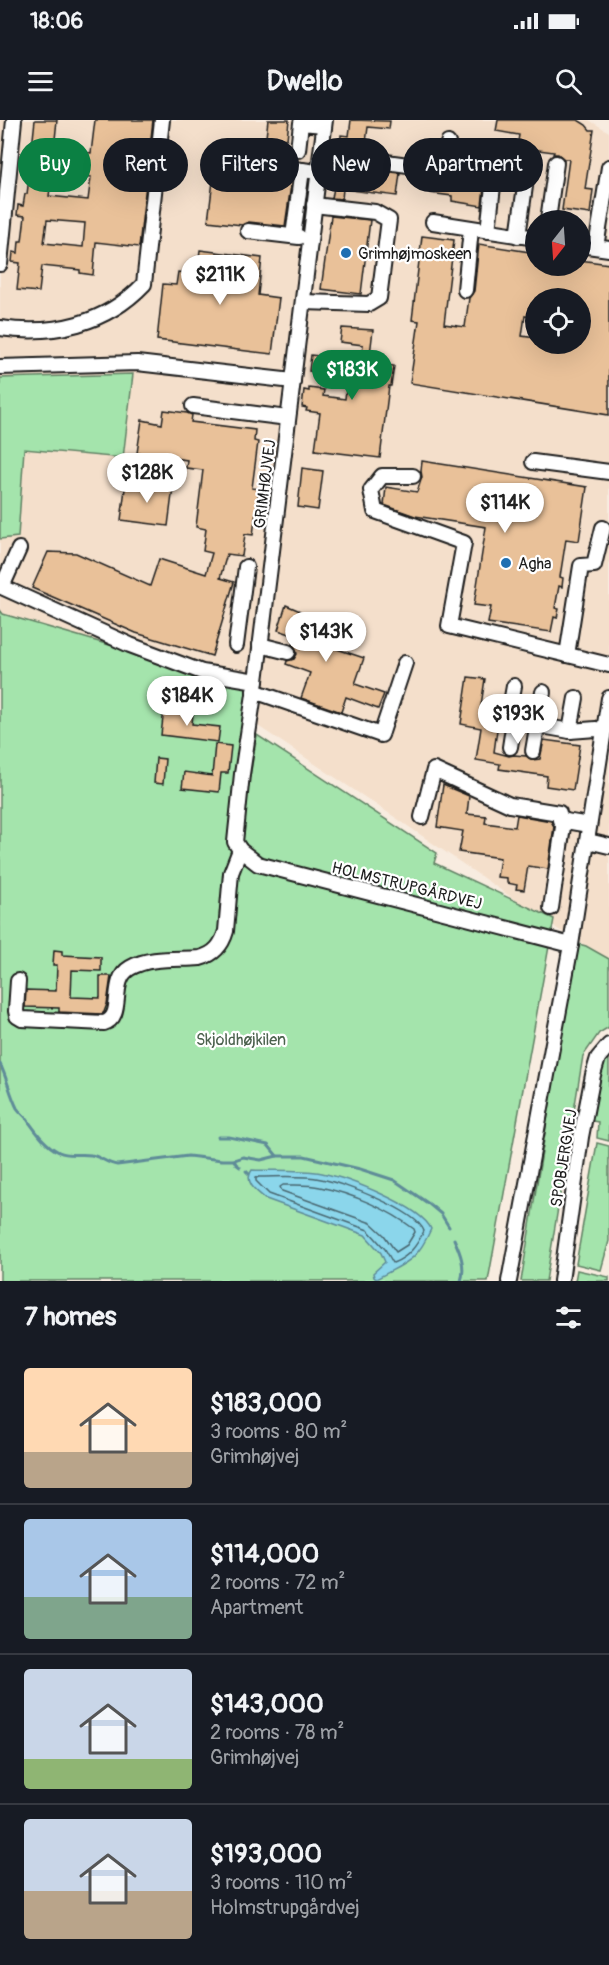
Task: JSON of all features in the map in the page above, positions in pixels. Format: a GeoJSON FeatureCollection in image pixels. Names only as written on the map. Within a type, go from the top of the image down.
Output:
{"type":"FeatureCollection","features":[{"type":"Feature","properties":{"kind":"street"},"geometry":{"type":"LineString","coordinates":[[0,264],[14,120]]}},
{"type":"Feature","properties":{"kind":"street"},"geometry":{"type":"LineString","coordinates":[[0,328],[25,332],[45,331],[87,321],[131,298],[144,284],[162,120]]}},
{"type":"Feature","properties":{"kind":"street"},"geometry":{"type":"LineString","coordinates":[[299,141],[301,123],[324,123]]}},
{"type":"Feature","properties":{"kind":"street","name":"GRIMHØJVEJ"},"geometry":{"type":"LineString","coordinates":[[322,138],[324,123]]}},
{"type":"Feature","properties":{"kind":"street"},"geometry":{"type":"LineString","coordinates":[[549,210],[556,163]]}},
{"type":"Feature","properties":{"kind":"street"},"geometry":{"type":"LineString","coordinates":[[603,248],[609,167]]}},
{"type":"Feature","properties":{"kind":"street"},"geometry":{"type":"LineString","coordinates":[[299,170],[311,171]]}},
{"type":"Feature","properties":{"kind":"street"},"geometry":{"type":"LineString","coordinates":[[293,236],[302,170]]}},
{"type":"Feature","properties":{"kind":"street","name":"GRIMHØJVEJ"},"geometry":{"type":"LineString","coordinates":[[240,850],[235,842],[235,832],[263,627],[316,192]]}},
{"type":"Feature","properties":{"kind":"street"},"geometry":{"type":"LineString","coordinates":[[488,231],[492,192]]}},
{"type":"Feature","properties":{"kind":"street"},"geometry":{"type":"LineString","coordinates":[[518,236],[524,192]]}},
{"type":"Feature","properties":{"kind":"street"},"geometry":{"type":"LineString","coordinates":[[303,302],[369,304],[379,298],[389,220],[375,212],[314,205]]}},
{"type":"Feature","properties":{"kind":"street"},"geometry":{"type":"LineString","coordinates":[[433,222],[525,237]]}},
{"type":"Feature","properties":{"kind":"street"},"geometry":{"type":"LineString","coordinates":[[465,290],[471,229]]}},
{"type":"Feature","properties":{"kind":"street"},"geometry":{"type":"LineString","coordinates":[[248,231],[310,238]]}},
{"type":"Feature","properties":{"kind":"street"},"geometry":{"type":"LineString","coordinates":[[0,367],[138,363],[293,381]]}},
{"type":"Feature","properties":{"kind":"street"},"geometry":{"type":"LineString","coordinates":[[193,406],[288,418]]}},
{"type":"Feature","properties":{"kind":"street"},"geometry":{"type":"LineString","coordinates":[[533,462],[609,472]]}},
{"type":"Feature","properties":{"kind":"street"},"geometry":{"type":"LineString","coordinates":[[413,477],[382,476],[371,490],[375,511],[465,543],[449,626],[609,665]]}},
{"type":"Feature","properties":{"kind":"street"},"geometry":{"type":"LineString","coordinates":[[567,655],[581,567],[594,565],[603,528]]}},
{"type":"Feature","properties":{"kind":"street"},"geometry":{"type":"LineString","coordinates":[[19,549],[2,587],[130,645],[202,672],[255,686],[381,735],[405,663]]}},
{"type":"Feature","properties":{"kind":"street"},"geometry":{"type":"LineString","coordinates":[[236,645],[246,567]]}},
{"type":"Feature","properties":{"kind":"street"},"geometry":{"type":"LineString","coordinates":[[239,622],[263,627]]}},
{"type":"Feature","properties":{"kind":"street"},"geometry":{"type":"LineString","coordinates":[[260,645],[288,652]]}},
{"type":"Feature","properties":{"kind":"street"},"geometry":{"type":"LineString","coordinates":[[514,686],[508,720],[570,731],[597,729],[604,731]]}},
{"type":"Feature","properties":{"kind":"street"},"geometry":{"type":"LineString","coordinates":[[533,751],[543,692]]}},
{"type":"Feature","properties":{"kind":"street"},"geometry":{"type":"LineString","coordinates":[[570,731],[576,698]]}},
{"type":"Feature","properties":{"kind":"street"},"geometry":{"type":"LineString","coordinates":[[509,1281],[571,945],[609,698]]}},
{"type":"Feature","properties":{"kind":"street"},"geometry":{"type":"LineString","coordinates":[[510,747],[514,721]]}},
{"type":"Feature","properties":{"kind":"street"},"geometry":{"type":"LineString","coordinates":[[422,818],[434,771],[510,805],[559,813],[560,820],[583,824]]}},
{"type":"Feature","properties":{"kind":"street"},"geometry":{"type":"LineString","coordinates":[[551,908],[564,820]]}},
{"type":"Feature","properties":{"kind":"street"},"geometry":{"type":"LineString","coordinates":[[588,841],[609,846]]}},
{"type":"Feature","properties":{"kind":"street"},"geometry":{"type":"LineString","coordinates":[[18,981],[16,1011],[17,1016],[22,1019],[104,1023],[111,1021],[115,1015],[118,984],[123,972],[146,962],[200,958],[209,956],[217,950],[226,931],[231,873],[240,850]]}},
{"type":"Feature","properties":{"kind":"street","name":"HOLMSTRUPGÅRDVEJ"},"geometry":{"type":"LineString","coordinates":[[240,850],[258,864],[571,945]]}},
{"type":"Feature","properties":{"kind":"street","name":"SPOBJERGVEJ"},"geometry":{"type":"LineString","coordinates":[[561,1281],[593,1075],[598,1058],[609,1045]]}},
{"type":"Feature","properties":{"kind":"shaded area"},"geometry":{"type":"Polygon","coordinates":[[[0,120],[589,120],[609,132],[609,959],[559,930],[246,718],[3,614],[0,610],[0,539],[18,537],[24,449],[132,374],[0,378],[0,120]]]}},
{"type":"Feature","properties":{"kind":"green space"},"geometry":{"type":"Polygon","coordinates":[[[133,374],[123,458],[24,449],[18,537],[0,539],[0,378],[133,374]]]}},
{"type":"Feature","properties":{"kind":"green space","name":"Skjoldhøjkilen"},"geometry":{"type":"Polygon","coordinates":[[[0,610],[3,614],[202,672],[256,681],[242,774],[250,777],[257,735],[437,853],[434,863],[554,919],[488,1281],[0,1281],[0,610]]]}},
{"type":"Feature","properties":{"kind":"green space"},"geometry":{"type":"Polygon","coordinates":[[[579,944],[609,959],[609,1027],[599,1033],[583,1056],[546,1281],[521,1281],[558,1054],[579,944]]]}},
{"type":"Feature","properties":{"kind":"green space"},"geometry":{"type":"Polygon","coordinates":[[[609,1052],[609,1141],[597,1138],[598,1122],[592,1121],[601,1065],[609,1052]]]}},
{"type":"Feature","properties":{"kind":"green space"},"geometry":{"type":"Polygon","coordinates":[[[597,1143],[609,1146],[609,1241],[601,1270],[576,1264],[597,1143]]]}},
{"type":"Feature","properties":{"kind":"green space"},"geometry":{"type":"Polygon","coordinates":[[[577,1270],[609,1277],[609,1281],[575,1281],[577,1270]]]}},
{"type":"Feature","properties":{"kind":"water"},"geometry":{"type":"Polygon","coordinates":[[[252,1170],[314,1172],[333,1176],[399,1202],[424,1220],[431,1229],[415,1255],[403,1265],[376,1279],[373,1273],[385,1262],[381,1253],[365,1235],[266,1199],[250,1183],[252,1170]]]}},
{"type":"Feature","properties":{"kind":"building"},"geometry":{"type":"Polygon","coordinates":[[[35,120],[57,120],[55,138],[33,138],[35,120]]]}},
{"type":"Feature","properties":{"kind":"building"},"geometry":{"type":"Polygon","coordinates":[[[95,120],[153,120],[151,138],[103,138],[103,192],[145,192],[139,247],[96,242],[93,275],[80,273],[80,270],[42,266],[39,292],[17,290],[20,263],[12,262],[13,252],[18,253],[19,241],[22,241],[25,216],[17,215],[18,205],[23,206],[25,194],[27,192],[50,192],[49,196],[88,200],[89,192],[91,192],[91,153],[95,120]],[[47,220],[44,243],[83,247],[85,223],[47,220]]]}},
{"type":"Feature","properties":{"kind":"building"},"geometry":{"type":"Polygon","coordinates":[[[268,120],[289,120],[287,138],[266,137],[268,120]]]}},
{"type":"Feature","properties":{"kind":"building"},"geometry":{"type":"Polygon","coordinates":[[[351,120],[390,121],[389,129],[368,127],[367,138],[341,138],[341,135],[349,136],[351,120]]]}},
{"type":"Feature","properties":{"kind":"building"},"geometry":{"type":"Polygon","coordinates":[[[498,120],[578,120],[590,130],[594,130],[585,189],[593,190],[590,210],[562,210],[569,159],[553,154],[554,152],[543,151],[543,138],[518,138],[519,135],[496,131],[498,120]]]}},
{"type":"Feature","properties":{"kind":"building"},"geometry":{"type":"Polygon","coordinates":[[[391,172],[400,173],[397,196],[366,192],[391,192],[391,172]]]}},
{"type":"Feature","properties":{"kind":"building"},"geometry":{"type":"Polygon","coordinates":[[[212,192],[290,192],[285,226],[208,221],[212,192]]]}},
{"type":"Feature","properties":{"kind":"building"},"geometry":{"type":"Polygon","coordinates":[[[333,192],[343,192],[342,199],[332,198],[333,192]]]}},
{"type":"Feature","properties":{"kind":"building"},"geometry":{"type":"Polygon","coordinates":[[[483,192],[482,206],[452,201],[452,196],[430,193],[483,192]]]}},
{"type":"Feature","properties":{"kind":"building","name":"Grimhøjmoskeen"},"geometry":{"type":"Polygon","coordinates":[[[331,216],[370,220],[361,294],[321,289],[331,216]]]}},
{"type":"Feature","properties":{"kind":"building"},"geometry":{"type":"Polygon","coordinates":[[[422,236],[454,240],[444,324],[465,327],[469,298],[474,291],[479,244],[525,251],[525,276],[591,276],[591,262],[609,264],[609,415],[410,383],[419,321],[412,320],[422,236]]]}},
{"type":"Feature","properties":{"kind":"building"},"geometry":{"type":"Polygon","coordinates":[[[200,250],[262,258],[258,295],[279,298],[272,354],[157,340],[163,284],[176,285],[178,272],[197,274],[200,250]]]}},
{"type":"Feature","properties":{"kind":"building"},"geometry":{"type":"Polygon","coordinates":[[[342,328],[373,330],[369,362],[394,366],[391,386],[389,386],[380,458],[315,450],[320,413],[306,411],[307,408],[302,407],[304,390],[309,391],[309,388],[324,390],[323,396],[345,399],[347,380],[331,378],[332,374],[309,371],[311,355],[361,361],[363,345],[340,342],[342,328]]]}},
{"type":"Feature","properties":{"kind":"building"},"geometry":{"type":"Polygon","coordinates":[[[164,410],[192,415],[191,422],[255,430],[254,441],[258,442],[252,488],[259,489],[253,535],[245,534],[242,556],[227,554],[220,578],[234,582],[212,656],[136,633],[32,588],[48,552],[76,553],[150,586],[159,559],[206,574],[212,553],[203,551],[206,529],[196,527],[203,470],[186,468],[187,460],[137,453],[142,420],[162,424],[164,410]]]}},
{"type":"Feature","properties":{"kind":"building"},"geometry":{"type":"Polygon","coordinates":[[[422,461],[587,487],[579,541],[566,539],[560,577],[563,578],[562,587],[559,586],[555,608],[559,609],[557,618],[554,617],[551,632],[488,623],[491,607],[474,605],[486,527],[415,516],[384,505],[386,487],[417,492],[422,477],[422,461]]]}},
{"type":"Feature","properties":{"kind":"building"},"geometry":{"type":"Polygon","coordinates":[[[302,468],[323,471],[318,510],[298,507],[302,468]]]}},
{"type":"Feature","properties":{"kind":"building"},"geometry":{"type":"Polygon","coordinates":[[[126,481],[173,487],[168,526],[121,520],[126,481]]]}},
{"type":"Feature","properties":{"kind":"building"},"geometry":{"type":"Polygon","coordinates":[[[286,605],[300,611],[299,614],[341,628],[334,648],[364,658],[355,684],[384,694],[378,709],[346,697],[341,712],[301,698],[310,673],[286,664],[297,654],[293,645],[296,636],[278,630],[286,605]]]}},
{"type":"Feature","properties":{"kind":"building"},"geometry":{"type":"Polygon","coordinates":[[[468,677],[485,679],[480,712],[499,715],[494,752],[509,756],[526,756],[532,760],[540,759],[544,740],[580,745],[573,790],[546,786],[547,776],[499,769],[500,764],[476,760],[481,728],[461,724],[468,677]]]}},
{"type":"Feature","properties":{"kind":"building"},"geometry":{"type":"Polygon","coordinates":[[[164,709],[193,713],[192,724],[220,727],[218,742],[161,735],[164,709]]]}},
{"type":"Feature","properties":{"kind":"building"},"geometry":{"type":"Polygon","coordinates":[[[215,744],[231,746],[228,773],[221,773],[219,792],[182,788],[184,772],[212,776],[215,744]]]}},
{"type":"Feature","properties":{"kind":"building"},"geometry":{"type":"Polygon","coordinates":[[[156,758],[165,759],[163,784],[154,783],[156,758]]]}},
{"type":"Feature","properties":{"kind":"building"},"geometry":{"type":"Polygon","coordinates":[[[443,785],[469,796],[467,814],[486,816],[485,823],[515,827],[517,815],[551,821],[554,826],[548,869],[528,866],[524,890],[516,889],[517,885],[507,883],[507,878],[497,877],[500,858],[459,852],[463,831],[437,827],[443,785]]]}},
{"type":"Feature","properties":{"kind":"building"},"geometry":{"type":"Polygon","coordinates":[[[54,950],[62,951],[62,955],[101,957],[101,971],[72,970],[71,997],[100,998],[100,976],[111,976],[107,1004],[102,1014],[59,1012],[59,1008],[25,1007],[26,990],[56,991],[57,965],[53,965],[54,950]]]}},
{"type":"Feature","properties":{"kind":"waterway"},"geometry":{"type":"LineString","coordinates":[[0,1064],[17,1108],[46,1143],[63,1153],[94,1156],[117,1165],[188,1156],[222,1160],[243,1157],[261,1160],[277,1156],[304,1156],[360,1169],[394,1180],[441,1214],[449,1227]]}},
{"type":"Feature","properties":{"kind":"waterway"},"geometry":{"type":"LineString","coordinates":[[218,1137],[268,1145],[277,1156]]}},
{"type":"Feature","properties":{"kind":"waterway"},"geometry":{"type":"LineString","coordinates":[[234,1160],[240,1167]]}},
{"type":"Feature","properties":{"kind":"waterway"},"geometry":{"type":"LineString","coordinates":[[246,1171],[249,1174]]}},
{"type":"Feature","properties":{"kind":"waterway"},"geometry":{"type":"LineString","coordinates":[[454,1239],[463,1265],[461,1281]]}},
{"type":"Feature","properties":{"kind":"place","name":"Grimhøjmoskeen"},"geometry":{"type":"Point","coordinates":[346,253]}},
{"type":"Feature","properties":{"kind":"place","name":"Agha"},"geometry":{"type":"Point","coordinates":[506,563]}}]}
